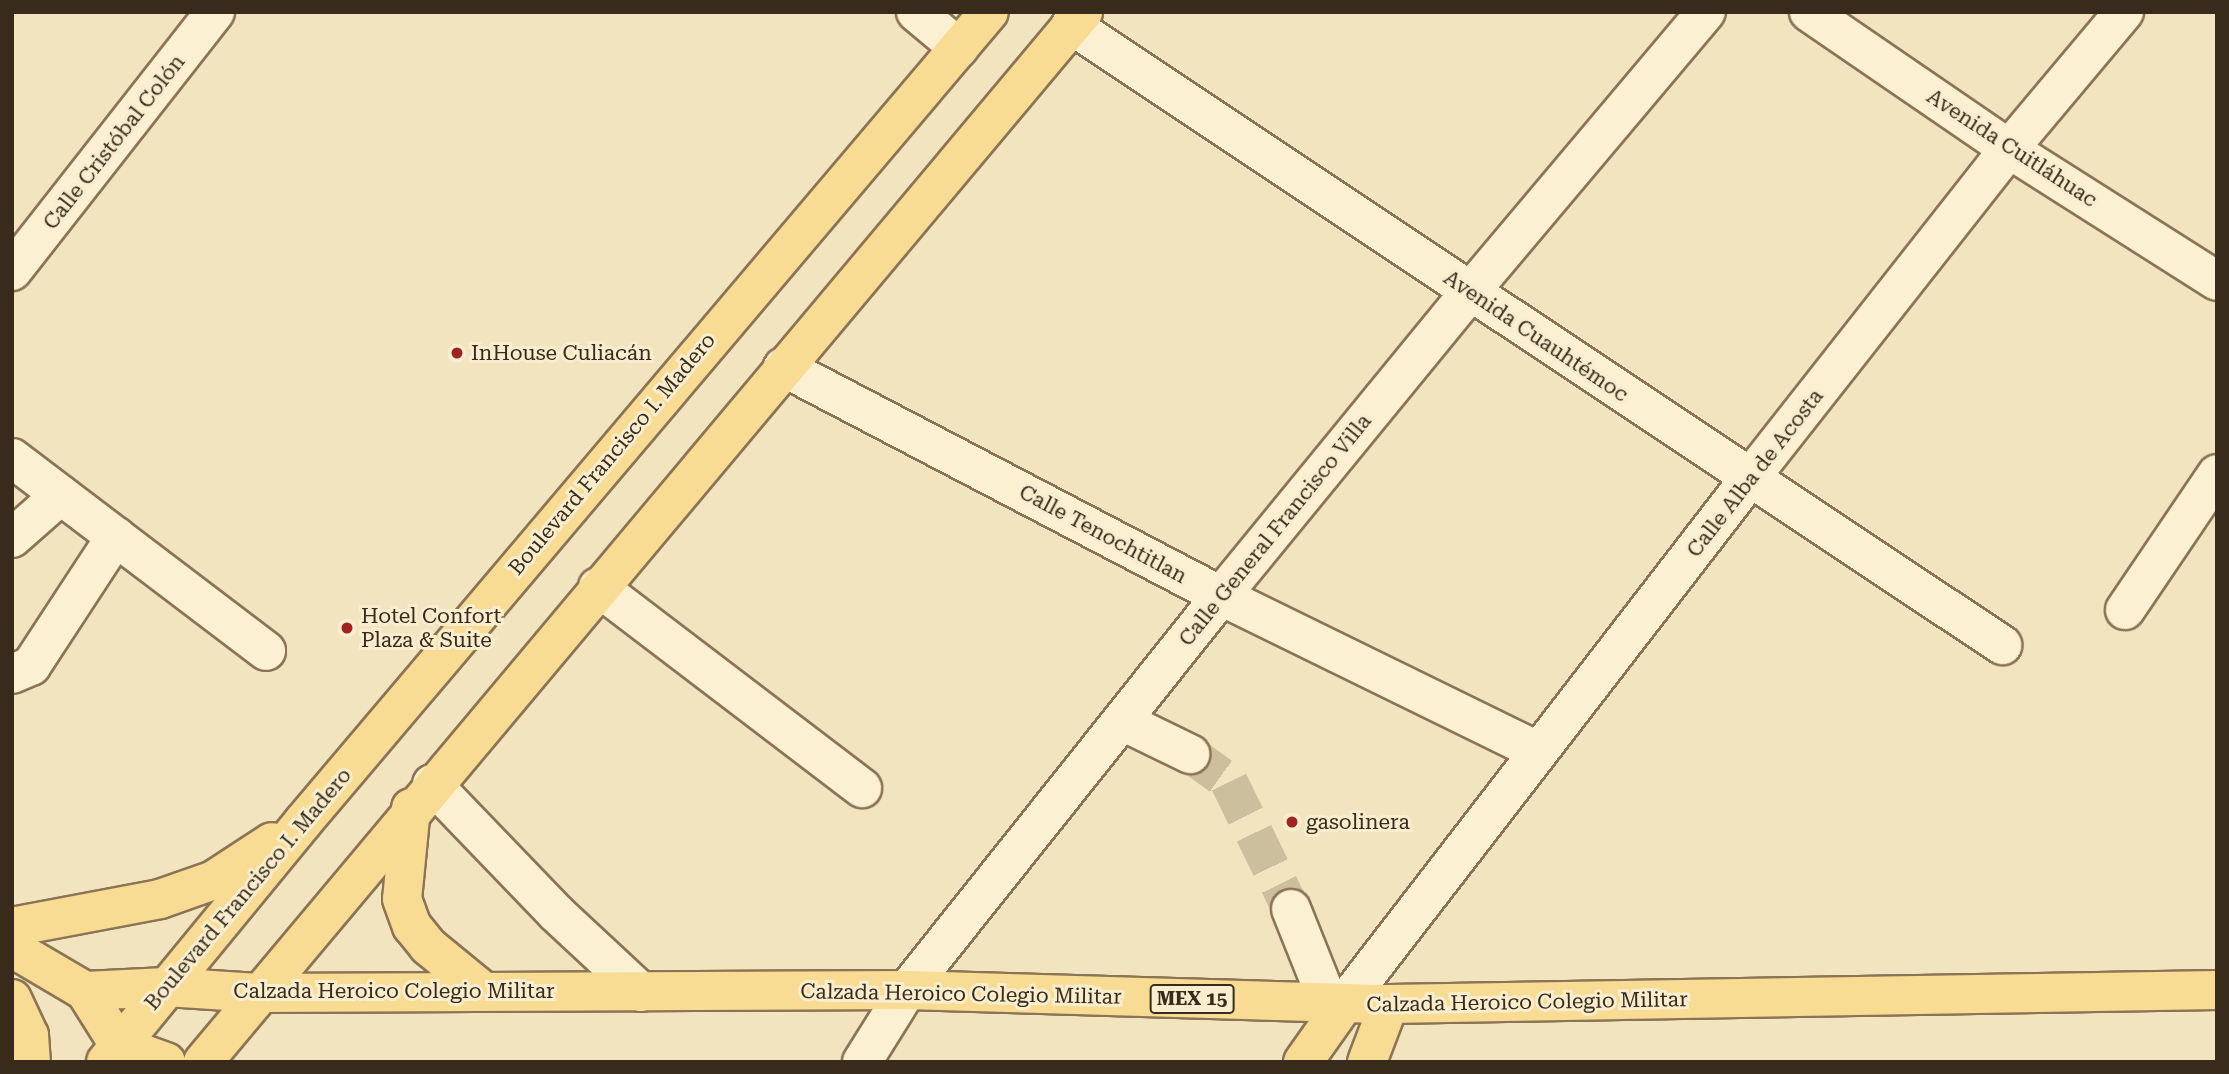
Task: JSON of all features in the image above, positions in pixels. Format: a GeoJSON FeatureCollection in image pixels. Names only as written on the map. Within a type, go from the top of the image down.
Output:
{"type":"FeatureCollection","features":[{"type":"Feature","properties":{"kind":"main road","name":"Boulevard Francisco I. Madero"},"geometry":{"type":"LineString","coordinates":[[113,1053],[303,822],[989,12]]}},
{"type":"Feature","properties":{"kind":"main road"},"geometry":{"type":"LineString","coordinates":[[203,1062],[421,796],[1077,19]]}},
{"type":"Feature","properties":{"kind":"main road"},"geometry":{"type":"LineString","coordinates":[[421,796],[402,899],[412,926],[428,946],[483,991]]}},
{"type":"Feature","properties":{"kind":"main road"},"geometry":{"type":"LineString","coordinates":[[12,927],[160,899],[214,880],[303,822]]}},
{"type":"Feature","properties":{"kind":"main road"},"geometry":{"type":"LineString","coordinates":[[12,948],[85,991],[113,1053],[166,1062]]}},
{"type":"Feature","properties":{"kind":"main road","name":"Calzada Heroico Colegio Militar"},"geometry":{"type":"LineString","coordinates":[[85,991],[166,987],[258,993],[907,990],[1389,1004],[2217,990]]}},
{"type":"Feature","properties":{"kind":"main road"},"geometry":{"type":"LineString","coordinates":[[12,999],[29,1035],[31,1062]]}},
{"type":"Feature","properties":{"kind":"main road"},"geometry":{"type":"LineString","coordinates":[[1303,1062],[1337,1004]]}},
{"type":"Feature","properties":{"kind":"main road"},"geometry":{"type":"LineString","coordinates":[[1367,1062],[1389,1004]]}},
{"type":"Feature","properties":{"kind":"street","name":"Calle Cristóbal Colón"},"geometry":{"type":"LineString","coordinates":[[12,271],[215,12]]}},
{"type":"Feature","properties":{"kind":"street"},"geometry":{"type":"LineString","coordinates":[[916,12],[959,48]]}},
{"type":"Feature","properties":{"kind":"street","name":"Calle General Francisco Villa"},"geometry":{"type":"LineString","coordinates":[[862,1062],[907,990],[1222,596],[1469,292],[1706,12]]}},
{"type":"Feature","properties":{"kind":"street","name":"Avenida Cuitláhuac"},"geometry":{"type":"LineString","coordinates":[[1809,12],[2009,149],[2217,281]]}},
{"type":"Feature","properties":{"kind":"street","name":"Calle Alba de Acosta"},"geometry":{"type":"LineString","coordinates":[[1337,1004],[1393,941],[1750,478],[2009,149],[2124,12]]}},
{"type":"Feature","properties":{"kind":"street","name":"Avenida Cuauhtémoc"},"geometry":{"type":"LineString","coordinates":[[1077,19],[1469,292],[2003,645]]}},
{"type":"Feature","properties":{"kind":"street","name":"Calle Tenochtitlan"},"geometry":{"type":"LineString","coordinates":[[783,367],[1222,596],[1538,751]]}},
{"type":"Feature","properties":{"kind":"street"},"geometry":{"type":"LineString","coordinates":[[12,458],[266,651]]}},
{"type":"Feature","properties":{"kind":"street"},"geometry":{"type":"LineString","coordinates":[[2124,610],[2217,474]]}},
{"type":"Feature","properties":{"kind":"street"},"geometry":{"type":"LineString","coordinates":[[12,538],[61,495]]}},
{"type":"Feature","properties":{"kind":"street"},"geometry":{"type":"LineString","coordinates":[[12,674],[32,666],[116,536]]}},
{"type":"Feature","properties":{"kind":"street"},"geometry":{"type":"LineString","coordinates":[[598,587],[862,788]]}},
{"type":"Feature","properties":{"kind":"street"},"geometry":{"type":"LineString","coordinates":[[1122,721],[1190,754]]}},
{"type":"Feature","properties":{"kind":"street"},"geometry":{"type":"LineString","coordinates":[[421,796],[642,992]]}},
{"type":"Feature","properties":{"kind":"street"},"geometry":{"type":"LineString","coordinates":[[1292,909],[1337,1004]]}},
{"type":"Feature","properties":{"kind":"street"},"geometry":{"type":"LineString","coordinates":[[1389,1004],[1393,941]]}},
{"type":"Feature","properties":{"kind":"tunnel"},"geometry":{"type":"LineString","coordinates":[[1190,754],[1229,782],[1291,909]]}},
{"type":"Feature","properties":{"kind":"place","name":"InHouse Culiacán"},"geometry":{"type":"Point","coordinates":[457,353]}},
{"type":"Feature","properties":{"kind":"place","name":"Hotel Confort Plaza & Suite"},"geometry":{"type":"Point","coordinates":[347,628]}},
{"type":"Feature","properties":{"kind":"place","name":"gasolinera"},"geometry":{"type":"Point","coordinates":[1292,822]}}]}
